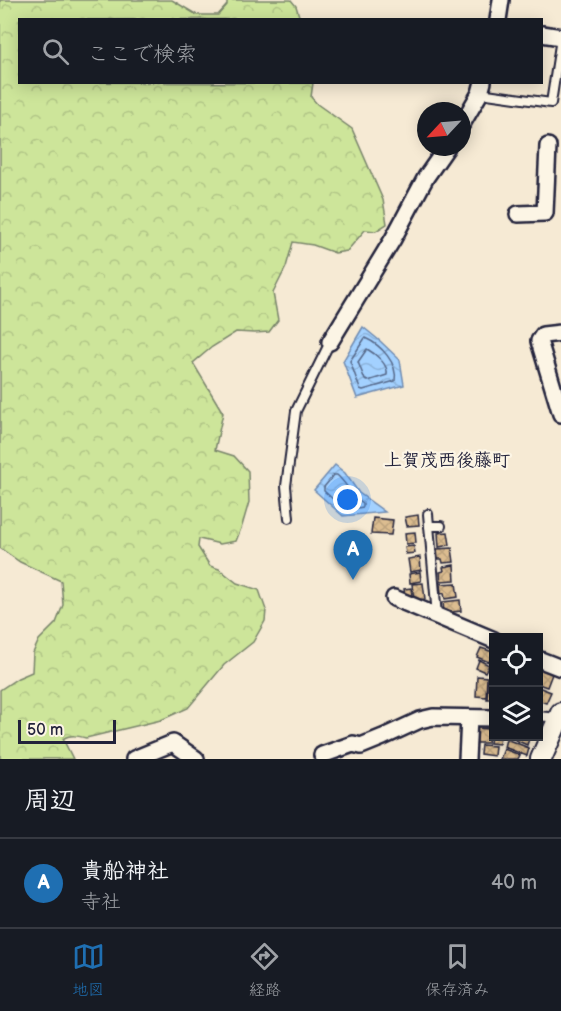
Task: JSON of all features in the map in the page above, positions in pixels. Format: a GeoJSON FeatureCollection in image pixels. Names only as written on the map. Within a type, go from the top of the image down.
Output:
{"type":"FeatureCollection","features":[{"type":"Feature","properties":{"kind":"street"},"geometry":{"type":"LineString","coordinates":[[498,18],[501,0]]}},
{"type":"Feature","properties":{"kind":"street"},"geometry":{"type":"LineString","coordinates":[[543,34],[561,38]]}},
{"type":"Feature","properties":{"kind":"street"},"geometry":{"type":"LineString","coordinates":[[471,108],[482,88]]}},
{"type":"Feature","properties":{"kind":"street"},"geometry":{"type":"LineString","coordinates":[[518,214],[545,213],[554,175],[548,146]]}},
{"type":"Feature","properties":{"kind":"street"},"geometry":{"type":"LineString","coordinates":[[330,342],[393,239],[426,177],[441,156]]}},
{"type":"Feature","properties":{"kind":"street"},"geometry":{"type":"LineString","coordinates":[[561,333],[543,335],[539,341],[561,414]]}},
{"type":"Feature","properties":{"kind":"street"},"geometry":{"type":"LineString","coordinates":[[394,598],[489,638]]}},
{"type":"Feature","properties":{"kind":"street"},"geometry":{"type":"LineString","coordinates":[[543,661],[561,668]]}},
{"type":"Feature","properties":{"kind":"street"},"geometry":{"type":"LineString","coordinates":[[541,759],[560,716]]}},
{"type":"Feature","properties":{"kind":"street"},"geometry":{"type":"LineString","coordinates":[[322,755],[353,744],[361,746],[420,720],[433,717],[489,718]]}},
{"type":"Feature","properties":{"kind":"street"},"geometry":{"type":"LineString","coordinates":[[466,759],[469,718]]}},
{"type":"Feature","properties":{"kind":"street"},"geometry":{"type":"LineString","coordinates":[[134,759],[173,743],[196,759]]}},
{"type":"Feature","properties":{"kind":"lane"},"geometry":{"type":"LineString","coordinates":[[482,88],[551,103],[561,38]]}},
{"type":"Feature","properties":{"kind":"lane"},"geometry":{"type":"LineString","coordinates":[[289,519],[286,486],[296,411],[330,342]]}},
{"type":"Feature","properties":{"kind":"lane"},"geometry":{"type":"LineString","coordinates":[[428,514],[437,616]]}},
{"type":"Feature","properties":{"kind":"lane"},"geometry":{"type":"LineString","coordinates":[[429,526],[441,526]]}},
{"type":"Feature","properties":{"kind":"lane"},"geometry":{"type":"LineString","coordinates":[[543,716],[560,716]]}},
{"type":"Feature","properties":{"kind":"green space"},"geometry":{"type":"Polygon","coordinates":[[[0,0],[172,0],[197,15],[218,15],[227,5],[227,0],[291,0],[296,6],[300,18],[18,18],[18,84],[313,84],[311,97],[317,104],[352,129],[383,200],[387,224],[376,231],[365,230],[347,251],[335,253],[313,245],[293,242],[286,267],[273,293],[278,320],[269,332],[236,332],[212,347],[193,363],[223,413],[215,450],[234,456],[248,471],[249,502],[236,541],[220,544],[199,539],[198,547],[210,566],[219,569],[237,583],[259,590],[266,610],[265,621],[253,642],[224,665],[188,708],[161,720],[86,738],[68,736],[63,739],[73,759],[0,759],[0,690],[32,672],[33,653],[39,640],[56,623],[63,605],[61,581],[20,562],[0,548],[0,0]]]}},
{"type":"Feature","properties":{"kind":"water"},"geometry":{"type":"Polygon","coordinates":[[[363,327],[400,360],[404,385],[357,398],[343,361],[363,327]]]}},
{"type":"Feature","properties":{"kind":"water"},"geometry":{"type":"Polygon","coordinates":[[[335,465],[345,473],[359,493],[385,512],[343,516],[314,490],[335,465]]]}},
{"type":"Feature","properties":{"kind":"building"},"geometry":{"type":"Polygon","coordinates":[[[418,515],[419,525],[407,526],[405,517],[418,515]]]}},
{"type":"Feature","properties":{"kind":"building"},"geometry":{"type":"Polygon","coordinates":[[[373,518],[393,520],[391,535],[371,534],[373,518]]]}},
{"type":"Feature","properties":{"kind":"building"},"geometry":{"type":"Polygon","coordinates":[[[415,532],[416,543],[406,544],[405,533],[415,532]]]}},
{"type":"Feature","properties":{"kind":"building"},"geometry":{"type":"Polygon","coordinates":[[[448,532],[450,545],[439,547],[438,533],[448,532]]]}},
{"type":"Feature","properties":{"kind":"building"},"geometry":{"type":"Polygon","coordinates":[[[414,546],[415,553],[406,554],[405,547],[414,546]]]}},
{"type":"Feature","properties":{"kind":"building"},"geometry":{"type":"Polygon","coordinates":[[[452,548],[454,562],[443,563],[442,559],[438,559],[437,549],[452,548]]]}},
{"type":"Feature","properties":{"kind":"building"},"geometry":{"type":"Polygon","coordinates":[[[420,557],[421,570],[410,572],[408,559],[420,557]]]}},
{"type":"Feature","properties":{"kind":"building"},"geometry":{"type":"Polygon","coordinates":[[[454,565],[455,580],[441,581],[440,572],[444,571],[443,567],[454,565]]]}},
{"type":"Feature","properties":{"kind":"building"},"geometry":{"type":"Polygon","coordinates":[[[420,572],[421,581],[410,583],[409,574],[420,572]]]}},
{"type":"Feature","properties":{"kind":"building"},"geometry":{"type":"Polygon","coordinates":[[[423,583],[425,599],[414,600],[412,584],[423,583]]]}},
{"type":"Feature","properties":{"kind":"building"},"geometry":{"type":"Polygon","coordinates":[[[456,583],[458,597],[445,599],[444,593],[441,594],[440,584],[456,583]]]}},
{"type":"Feature","properties":{"kind":"building"},"geometry":{"type":"Polygon","coordinates":[[[411,588],[412,595],[405,596],[404,589],[411,588]]]}},
{"type":"Feature","properties":{"kind":"building"},"geometry":{"type":"Polygon","coordinates":[[[460,600],[461,611],[444,613],[443,602],[460,600]]]}},
{"type":"Feature","properties":{"kind":"building"},"geometry":{"type":"Polygon","coordinates":[[[481,648],[489,651],[489,662],[477,657],[481,648]]]}},
{"type":"Feature","properties":{"kind":"building"},"geometry":{"type":"Polygon","coordinates":[[[479,660],[489,665],[485,672],[476,668],[479,660]]]}},
{"type":"Feature","properties":{"kind":"building"},"geometry":{"type":"Polygon","coordinates":[[[543,670],[552,674],[547,687],[543,686],[543,670]]]}},
{"type":"Feature","properties":{"kind":"building"},"geometry":{"type":"Polygon","coordinates":[[[477,676],[487,677],[486,697],[476,696],[477,676]]]}},
{"type":"Feature","properties":{"kind":"building"},"geometry":{"type":"Polygon","coordinates":[[[488,678],[489,678],[489,699],[487,699],[488,678]]]}},
{"type":"Feature","properties":{"kind":"building"},"geometry":{"type":"Polygon","coordinates":[[[543,689],[551,692],[546,703],[543,702],[543,689]]]}},
{"type":"Feature","properties":{"kind":"building"},"geometry":{"type":"Polygon","coordinates":[[[476,728],[489,729],[488,743],[475,743],[476,728]]]}},
{"type":"Feature","properties":{"kind":"building"},"geometry":{"type":"Polygon","coordinates":[[[490,741],[499,741],[499,744],[490,743],[490,741]]]}},
{"type":"Feature","properties":{"kind":"building"},"geometry":{"type":"Polygon","coordinates":[[[506,741],[511,741],[529,748],[527,756],[504,747],[506,741]]]}},
{"type":"Feature","properties":{"kind":"building"},"geometry":{"type":"Polygon","coordinates":[[[481,745],[495,746],[494,756],[480,754],[481,745]]]}},
{"type":"Feature","properties":{"kind":"building"},"geometry":{"type":"Polygon","coordinates":[[[504,749],[520,755],[518,759],[500,759],[504,749]]]}},
{"type":"Feature","properties":{"kind":"place","name":"貴船神社"},"geometry":{"type":"Point","coordinates":[353,580]}},
{"type":"Feature","properties":{"kind":"district","name":"上賀茂西後藤町"},"geometry":{"type":"Point","coordinates":[447,460]}}]}
